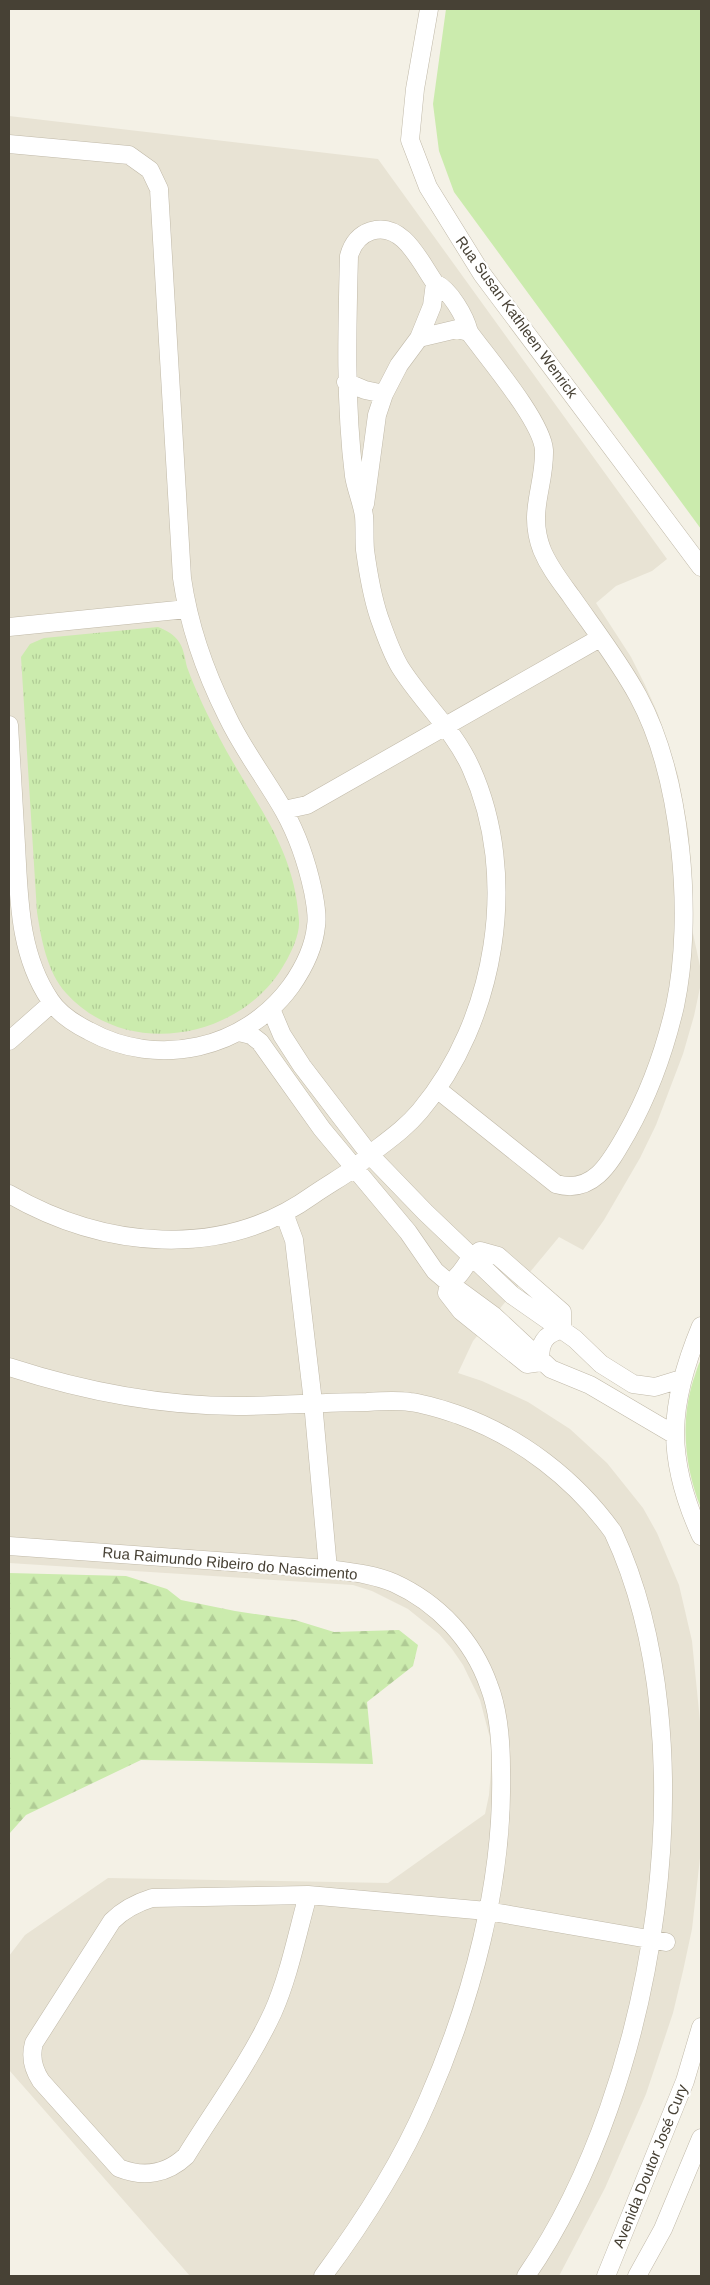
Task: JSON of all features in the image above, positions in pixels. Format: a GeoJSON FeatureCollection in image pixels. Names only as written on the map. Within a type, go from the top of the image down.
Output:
{"type":"FeatureCollection","features":[{"type":"Feature","properties":{"kind":"street","name":"Rua Susan Kathleen Wenrick"},"geometry":{"type":"LineString","coordinates":[[429,9],[415,89],[410,140],[428,187],[482,274],[701,567]]}},
{"type":"Feature","properties":{"kind":"street"},"geometry":{"type":"LineString","coordinates":[[9,144],[130,155],[144,164],[156,179],[159,189],[182,578],[187,609],[203,660],[227,716],[243,747],[284,810],[299,844],[309,875],[317,924],[312,943],[296,979],[271,1009],[239,1032],[213,1043],[186,1050],[168,1051],[140,1049],[113,1042],[96,1035],[80,1026],[52,1003],[35,971],[23,933],[9,725]]}},
{"type":"Feature","properties":{"kind":"street"},"geometry":{"type":"LineString","coordinates":[[9,1194],[47,1213],[73,1223],[100,1231],[156,1240],[184,1241],[226,1235],[266,1222],[284,1213],[354,1169],[370,1154],[392,1139],[419,1112],[437,1089],[465,1040],[485,986],[493,940],[496,903],[493,847],[480,793],[471,767],[446,725],[402,670],[392,652],[374,595],[365,551],[363,512],[355,478],[346,382],[349,256],[355,243],[366,233],[382,229],[398,235],[405,241],[435,284],[443,286],[467,321],[469,332],[537,427],[544,450],[536,504],[536,520],[542,549],[555,574],[622,666],[654,729],[664,764],[678,834],[683,905],[675,1005],[652,1080],[637,1115],[602,1172],[591,1182],[575,1187],[556,1184],[437,1089]]}},
{"type":"Feature","properties":{"kind":"street"},"geometry":{"type":"LineString","coordinates":[[363,512],[374,431],[384,394],[399,365],[419,338],[432,306],[435,284]]}},
{"type":"Feature","properties":{"kind":"street"},"geometry":{"type":"LineString","coordinates":[[419,338],[457,329],[469,332]]}},
{"type":"Feature","properties":{"kind":"street"},"geometry":{"type":"LineString","coordinates":[[346,382],[364,390],[384,394]]}},
{"type":"Feature","properties":{"kind":"street"},"geometry":{"type":"LineString","coordinates":[[9,627],[187,609]]}},
{"type":"Feature","properties":{"kind":"street"},"geometry":{"type":"LineString","coordinates":[[284,810],[307,805],[600,638]]}},
{"type":"Feature","properties":{"kind":"street"},"geometry":{"type":"LineString","coordinates":[[9,1041],[52,1003]]}},
{"type":"Feature","properties":{"kind":"street"},"geometry":{"type":"LineString","coordinates":[[271,1009],[282,1035],[302,1066],[370,1154],[470,1256],[512,1295],[562,1330],[601,1364],[632,1384],[655,1386],[681,1379]]}},
{"type":"Feature","properties":{"kind":"street"},"geometry":{"type":"LineString","coordinates":[[239,1032],[251,1035],[260,1042],[312,1116],[408,1232],[435,1271],[448,1283],[494,1316],[541,1361],[557,1372],[601,1391],[675,1435]]}},
{"type":"Feature","properties":{"kind":"street"},"geometry":{"type":"LineString","coordinates":[[284,1213],[294,1240],[313,1402],[328,1569]]}},
{"type":"Feature","properties":{"kind":"street"},"geometry":{"type":"LineString","coordinates":[[448,1283],[461,1274],[470,1256]]}},
{"type":"Feature","properties":{"kind":"street"},"geometry":{"type":"LineString","coordinates":[[701,1326],[697,1347],[681,1379],[676,1403],[675,1435],[678,1470],[688,1508],[701,1536]]}},
{"type":"Feature","properties":{"kind":"street"},"geometry":{"type":"LineString","coordinates":[[541,1361],[540,1349],[545,1338],[556,1331],[562,1330]]}},
{"type":"Feature","properties":{"kind":"street"},"geometry":{"type":"LineString","coordinates":[[9,1367],[81,1388],[158,1401],[235,1406],[313,1402],[409,1401],[460,1415],[500,1434],[531,1452],[572,1485],[590,1504],[616,1538],[646,1590],[665,1645]]}},
{"type":"Feature","properties":{"kind":"street"},"geometry":{"type":"LineString","coordinates":[[688,1508],[701,1521]]}},
{"type":"Feature","properties":{"kind":"street","name":"Rua Raimundo Ribeiro do Nascimento"},"geometry":{"type":"LineString","coordinates":[[9,1546],[328,1569],[373,1575],[411,1592],[445,1617],[459,1632],[481,1667],[495,1705],[502,1781],[498,1851],[479,1950],[459,2020],[427,2103],[389,2177],[368,2212],[323,2276]]}},
{"type":"Feature","properties":{"kind":"street"},"geometry":{"type":"LineString","coordinates":[[308,1895],[286,1976],[273,2012],[186,2156],[172,2167],[155,2173],[137,2174],[119,2168],[41,2081],[35,2070],[32,2057],[34,2042],[112,1921],[127,1908],[152,1898],[308,1895],[487,1910],[666,1942]]}},
{"type":"Feature","properties":{"kind":"street"},"geometry":{"type":"LineString","coordinates":[[526,2276],[572,2201],[610,2122],[642,2034],[672,1913]]}},
{"type":"Feature","properties":{"kind":"street","name":"Avenida Doutor José Cury"},"geometry":{"type":"LineString","coordinates":[[606,2276],[686,2081],[701,2027]]}},
{"type":"Feature","properties":{"kind":"street","name":"Avenida Doutor José Cury"},"geometry":{"type":"LineString","coordinates":[[636,2276],[663,2229],[701,2138]]}},
{"type":"Feature","properties":{"kind":"shaded area"},"geometry":{"type":"Polygon","coordinates":[[[9,116],[378,159],[667,559],[652,571],[616,586],[596,603],[631,657],[645,685],[658,714],[678,775],[689,835],[692,894],[691,924],[701,971],[701,983],[694,1016],[683,1054],[656,1125],[640,1158],[604,1220],[583,1250],[559,1237],[473,1341],[458,1373],[482,1381],[528,1402],[570,1429],[607,1463],[643,1508],[657,1533],[679,1585],[692,1641],[701,1731],[701,1849],[692,1929],[673,2013],[646,2094],[605,2188],[559,2276],[190,2276],[9,2070],[9,1956],[25,1935],[108,1878],[388,1883],[485,1814],[489,1795],[492,1757],[490,1738],[480,1700],[463,1665],[452,1649],[439,1634],[408,1609],[372,1591],[353,1585],[9,1563],[9,116]]]}},
{"type":"Feature","properties":{"kind":"green space"},"geometry":{"type":"Polygon","coordinates":[[[446,9],[701,9],[701,529],[454,192],[439,151],[433,104],[446,9]]]}},
{"type":"Feature","properties":{"kind":"green space"},"geometry":{"type":"Polygon","coordinates":[[[158,627],[173,635],[181,645],[187,667],[211,722],[281,846],[296,893],[299,925],[295,942],[285,963],[266,989],[242,1009],[213,1024],[183,1032],[151,1033],[120,1028],[91,1014],[59,985],[50,965],[43,944],[37,912],[21,657],[30,644],[44,638],[158,627]]]}},
{"type":"Feature","properties":{"kind":"green space"},"geometry":{"type":"Polygon","coordinates":[[[701,1360],[701,1508],[691,1477],[686,1445],[686,1429],[689,1397],[701,1360]]]}},
{"type":"Feature","properties":{"kind":"green space"},"geometry":{"type":"Polygon","coordinates":[[[9,1573],[126,1576],[167,1589],[181,1600],[235,1611],[295,1620],[334,1632],[399,1630],[418,1645],[413,1666],[367,1702],[373,1764],[141,1760],[26,1815],[9,1834],[9,1573]]]}}]}
